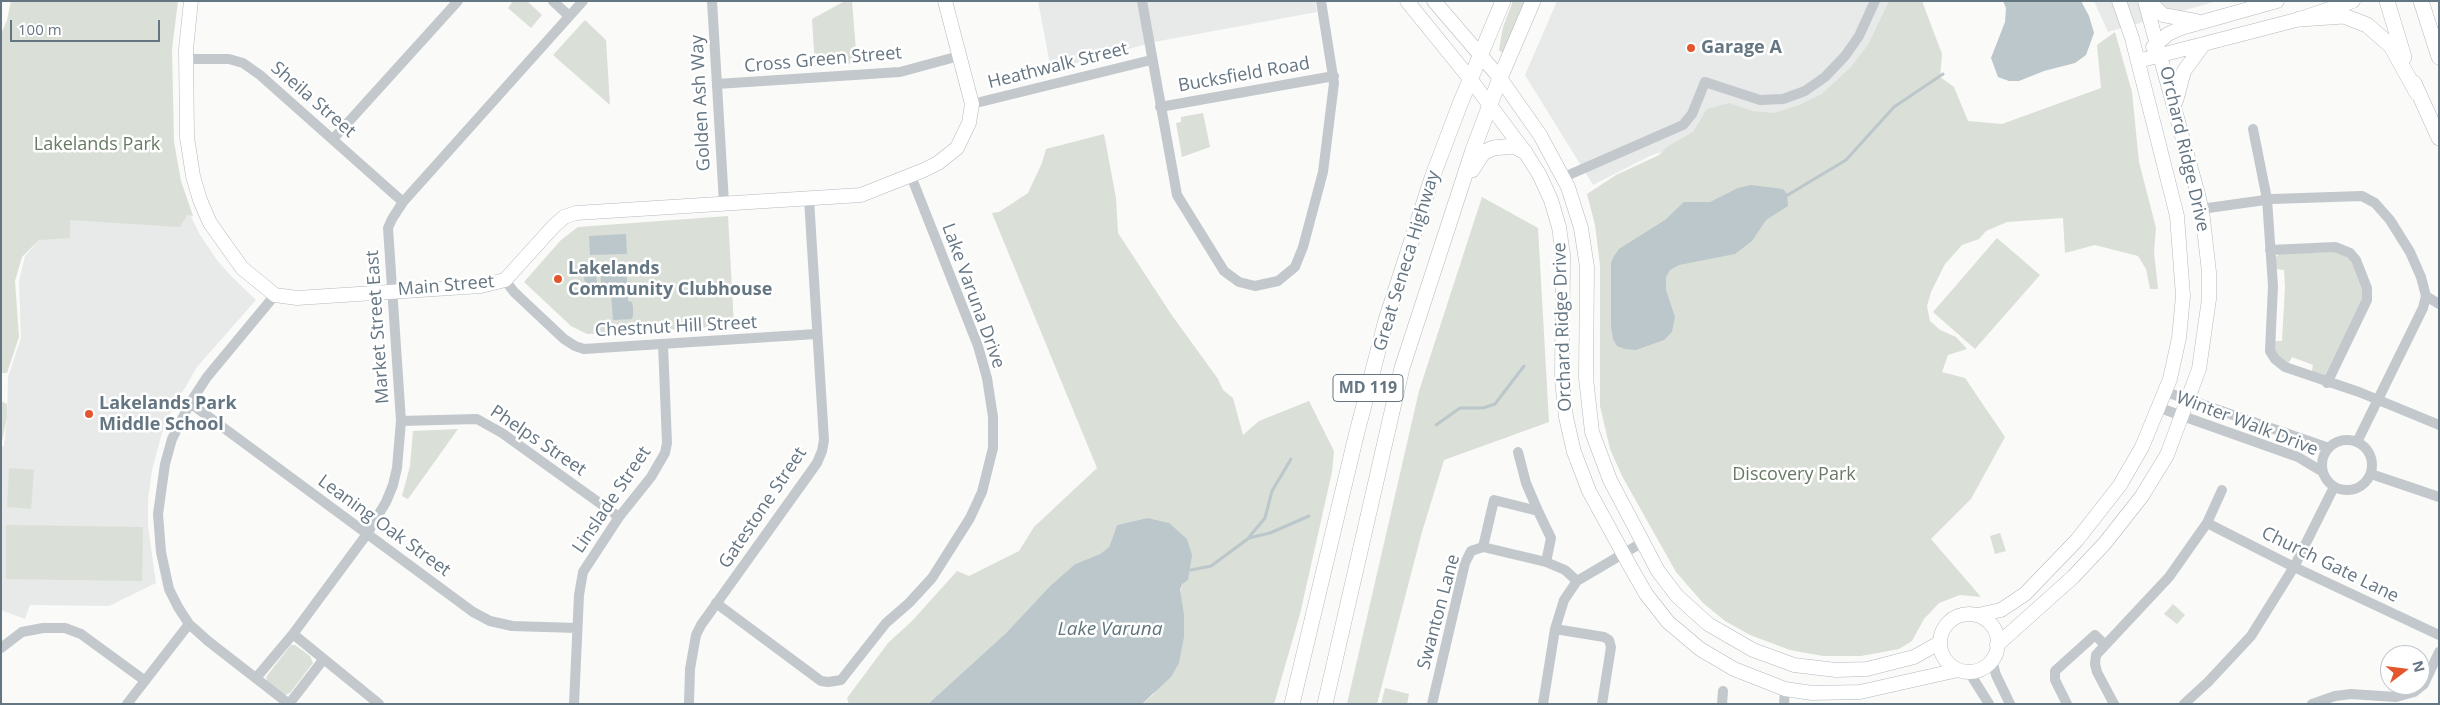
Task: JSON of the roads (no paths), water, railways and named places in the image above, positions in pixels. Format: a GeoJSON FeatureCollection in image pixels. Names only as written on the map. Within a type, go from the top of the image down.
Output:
{"type":"FeatureCollection","features":[{"type":"Feature","properties":{"kind":"main road","name":"Great Seneca Highway"},"geometry":{"type":"LineString","coordinates":[[1292,704],[1356,436],[1386,320],[1432,178],[1460,104],[1503,1]]}},
{"type":"Feature","properties":{"kind":"main road","name":"Great Seneca Highway"},"geometry":{"type":"LineString","coordinates":[[1326,704],[1402,368],[1451,214],[1500,78],[1534,1]]}},
{"type":"Feature","properties":{"kind":"main road"},"geometry":{"type":"LineString","coordinates":[[2386,1],[2417,93]]}},
{"type":"Feature","properties":{"kind":"main road"},"geometry":{"type":"LineString","coordinates":[[2421,1],[2439,57]]}},
{"type":"Feature","properties":{"kind":"main road"},"geometry":{"type":"LineString","coordinates":[[2300,20],[2327,16],[2344,16],[2367,25],[2390,46],[2417,93],[2439,138]]}},
{"type":"Feature","properties":{"kind":"main road"},"geometry":{"type":"LineString","coordinates":[[1451,214],[1483,153],[1503,146],[1514,146],[1525,152]]}},
{"type":"Feature","properties":{"kind":"street","name":"Main Street"},"geometry":{"type":"LineString","coordinates":[[192,1],[186,59],[187,137],[193,176],[200,200],[210,223],[224,245],[252,278],[275,295],[298,298],[481,286],[504,280],[564,217],[576,213],[861,195],[911,176],[938,163],[957,148],[969,124],[972,104],[945,1]]}},
{"type":"Feature","properties":{"kind":"street"},"geometry":{"type":"LineString","coordinates":[[333,139],[458,1]]}},
{"type":"Feature","properties":{"kind":"street"},"geometry":{"type":"LineString","coordinates":[[553,1],[569,16]]}},
{"type":"Feature","properties":{"kind":"street","name":"Market Street East"},"geometry":{"type":"LineString","coordinates":[[256,678],[293,634],[366,534],[386,502],[393,485],[397,468],[401,421],[388,228],[392,219],[404,202],[583,1]]}},
{"type":"Feature","properties":{"kind":"street","name":"Golden Ash Way"},"geometry":{"type":"LineString","coordinates":[[712,1],[724,204]]}},
{"type":"Feature","properties":{"kind":"street"},"geometry":{"type":"LineString","coordinates":[[1142,1],[1174,188],[1182,206],[1217,261],[1229,275],[1247,285],[1265,286],[1285,276],[1295,267],[1301,255],[1326,158],[1334,76],[1320,1]]}},
{"type":"Feature","properties":{"kind":"street","name":"Orchard Ridge Drive"},"geometry":{"type":"LineString","coordinates":[[1407,1],[1471,80],[1525,152],[1539,174],[1551,200],[1560,234],[1564,277],[1562,380],[1569,434],[1584,478],[1623,553],[1646,594],[1668,622],[1700,649],[1734,669],[1785,689],[1812,693],[1860,692],[1963,671]]}},
{"type":"Feature","properties":{"kind":"street","name":"Orchard Ridge Drive"},"geometry":{"type":"LineString","coordinates":[[1434,1],[1500,78],[1540,135],[1564,177],[1577,213],[1584,245],[1588,293],[1586,378],[1592,432],[1610,480],[1658,571],[1677,596],[1708,624],[1752,650],[1794,665],[1836,670],[1867,669],[1914,657],[1940,643]]}},
{"type":"Feature","properties":{"kind":"street"},"geometry":{"type":"LineString","coordinates":[[1564,177],[1683,125],[1692,114],[1705,82],[1760,100],[1783,99],[1805,91],[1825,77],[1845,56],[1859,36],[1875,1]]}},
{"type":"Feature","properties":{"kind":"street","name":"Orchard Ridge Drive"},"geometry":{"type":"LineString","coordinates":[[1978,615],[2001,610],[2025,594],[2077,540],[2120,485],[2142,447],[2160,408],[2166,392],[2179,338],[2184,296],[2177,216],[2138,62],[2119,1]]}},
{"type":"Feature","properties":{"kind":"street","name":"Orchard Ridge Drive"},"geometry":{"type":"LineString","coordinates":[[1997,645],[2072,577],[2105,543],[2142,496],[2167,455],[2189,400],[2203,352],[2209,272],[2201,209],[2175,106],[2145,1]]}},
{"type":"Feature","properties":{"kind":"street"},"geometry":{"type":"LineString","coordinates":[[2149,1],[2163,15],[2186,21],[2202,21]]}},
{"type":"Feature","properties":{"kind":"street"},"geometry":{"type":"LineString","coordinates":[[2138,62],[2159,49],[2172,32],[2202,21],[2277,1]]}},
{"type":"Feature","properties":{"kind":"street"},"geometry":{"type":"LineString","coordinates":[[2159,49],[2203,45],[2300,20],[2353,1]]}},
{"type":"Feature","properties":{"kind":"street"},"geometry":{"type":"LineString","coordinates":[[2175,106],[2184,71],[2203,45]]}},
{"type":"Feature","properties":{"kind":"street","name":"Cross Green Street"},"geometry":{"type":"LineString","coordinates":[[717,84],[900,72],[959,56]]}},
{"type":"Feature","properties":{"kind":"street","name":"Sheila Street"},"geometry":{"type":"LineString","coordinates":[[186,59],[229,59],[243,63],[404,202]]}},
{"type":"Feature","properties":{"kind":"street","name":"Heathwalk Street"},"geometry":{"type":"LineString","coordinates":[[972,104],[1151,60]]}},
{"type":"Feature","properties":{"kind":"street","name":"Bucksfield Road"},"geometry":{"type":"LineString","coordinates":[[1160,107],[1334,76]]}},
{"type":"Feature","properties":{"kind":"street"},"geometry":{"type":"LineString","coordinates":[[2253,129],[2267,199],[2273,286],[2270,351],[2275,359],[2285,367],[2327,383],[2359,392],[2439,425]]}},
{"type":"Feature","properties":{"kind":"street","name":"Lake Varuna Drive"},"geometry":{"type":"LineString","coordinates":[[716,603],[821,681],[835,682],[840,680],[886,623],[909,603],[932,578],[970,518],[982,492],[992,457],[994,439],[994,417],[987,378],[978,346],[911,176]]}},
{"type":"Feature","properties":{"kind":"street"},"geometry":{"type":"LineString","coordinates":[[2201,209],[2267,199],[2362,196],[2375,203],[2390,220],[2410,252],[2421,277],[2426,296],[2423,308],[2357,442]]}},
{"type":"Feature","properties":{"kind":"street","name":"Gatestone Street"},"geometry":{"type":"LineString","coordinates":[[689,704],[690,669],[696,635],[716,603],[817,463],[824,440],[809,199]]}},
{"type":"Feature","properties":{"kind":"street"},"geometry":{"type":"LineString","coordinates":[[2270,250],[2335,247],[2350,253],[2356,260],[2367,288],[2367,300],[2327,383]]}},
{"type":"Feature","properties":{"kind":"street","name":"Chestnut Hill Street"},"geometry":{"type":"LineString","coordinates":[[504,280],[514,292],[564,339],[575,346],[594,348],[816,334]]}},
{"type":"Feature","properties":{"kind":"street"},"geometry":{"type":"LineString","coordinates":[[275,295],[207,377],[190,402],[172,439],[165,464],[158,514],[161,552],[169,590],[178,608],[190,624],[289,704],[324,660]]}},
{"type":"Feature","properties":{"kind":"street"},"geometry":{"type":"LineString","coordinates":[[2426,296],[2439,304]]}},
{"type":"Feature","properties":{"kind":"street","name":"Linslade Street"},"geometry":{"type":"LineString","coordinates":[[574,704],[580,583],[583,572],[619,517],[651,477],[665,453],[667,443],[663,344]]}},
{"type":"Feature","properties":{"kind":"street","name":"Winter Walk Drive"},"geometry":{"type":"LineString","coordinates":[[2166,392],[2329,448]]}},
{"type":"Feature","properties":{"kind":"street","name":"Leaning Oak Street"},"geometry":{"type":"LineString","coordinates":[[190,402],[473,612],[490,620],[512,626],[577,628]]}},
{"type":"Feature","properties":{"kind":"street","name":"Winter Walk Drive"},"geometry":{"type":"LineString","coordinates":[[2160,408],[2298,458],[2323,472]]}},
{"type":"Feature","properties":{"kind":"street","name":"Phelps Street"},"geometry":{"type":"LineString","coordinates":[[401,421],[477,419],[502,432],[619,517]]}},
{"type":"Feature","properties":{"kind":"street"},"geometry":{"type":"LineString","coordinates":[[2344,440],[2357,442],[2369,452],[2372,462],[2371,474],[2366,483],[2355,489],[2341,490],[2334,487],[2323,472],[2322,461],[2329,448],[2344,440]]}},
{"type":"Feature","properties":{"kind":"street"},"geometry":{"type":"LineString","coordinates":[[1518,452],[1526,484],[1552,538],[1546,562]]}},
{"type":"Feature","properties":{"kind":"street"},"geometry":{"type":"LineString","coordinates":[[2371,474],[2439,497]]}},
{"type":"Feature","properties":{"kind":"street"},"geometry":{"type":"LineString","coordinates":[[2184,704],[2208,682],[2251,636],[2294,568],[2334,487]]}},
{"type":"Feature","properties":{"kind":"street"},"geometry":{"type":"LineString","coordinates":[[2114,704],[2095,664],[2096,655],[2169,577],[2207,523],[2222,490]]}},
{"type":"Feature","properties":{"kind":"street"},"geometry":{"type":"LineString","coordinates":[[1483,547],[1494,500],[1538,511]]}},
{"type":"Feature","properties":{"kind":"street","name":"Church Gate Lane"},"geometry":{"type":"LineString","coordinates":[[2207,523],[2294,568],[2439,636]]}},
{"type":"Feature","properties":{"kind":"street"},"geometry":{"type":"LineString","coordinates":[[1543,704],[1555,629],[1564,600],[1577,581],[1643,542]]}},
{"type":"Feature","properties":{"kind":"street","name":"Swanton Lane"},"geometry":{"type":"LineString","coordinates":[[1432,704],[1465,563],[1471,551],[1483,547],[1546,562],[1565,570],[1577,581]]}},
{"type":"Feature","properties":{"kind":"street"},"geometry":{"type":"LineString","coordinates":[[1963,671],[1982,668],[1992,660],[1997,645],[1997,637],[1993,627],[1988,621],[1978,615],[1960,615],[1948,622],[1943,628],[1940,643],[1942,655],[1949,664],[1963,671],[1989,704]]}},
{"type":"Feature","properties":{"kind":"street"},"geometry":{"type":"LineString","coordinates":[[127,704],[190,624]]}},
{"type":"Feature","properties":{"kind":"street"},"geometry":{"type":"LineString","coordinates":[[1,648],[22,632],[43,628],[65,628],[81,634],[144,680]]}},
{"type":"Feature","properties":{"kind":"street"},"geometry":{"type":"LineString","coordinates":[[1555,629],[1604,637],[1609,640],[1611,647],[1602,704]]}},
{"type":"Feature","properties":{"kind":"street"},"geometry":{"type":"LineString","coordinates":[[293,634],[379,704]]}},
{"type":"Feature","properties":{"kind":"street"},"geometry":{"type":"LineString","coordinates":[[2067,704],[2055,680],[2055,672],[2095,635],[2105,646]]}},
{"type":"Feature","properties":{"kind":"street"},"geometry":{"type":"LineString","coordinates":[[2312,704],[2336,696],[2351,694],[2396,697],[2414,692],[2428,677],[2439,652]]}},
{"type":"Feature","properties":{"kind":"street"},"geometry":{"type":"LineString","coordinates":[[1992,660],[1996,675],[2010,704]]}},
{"type":"Feature","properties":{"kind":"street"},"geometry":{"type":"LineString","coordinates":[[1784,704],[1785,689]]}},
{"type":"Feature","properties":{"kind":"street"},"geometry":{"type":"LineString","coordinates":[[1722,704],[1723,691]]}},
{"type":"Feature","properties":{"kind":"water"},"geometry":{"type":"Polygon","coordinates":[[[2003,1],[2081,1],[2089,16],[2094,33],[2086,55],[2075,63],[2044,71],[2019,81],[2009,81],[1998,77],[1991,58],[2005,22],[2006,8],[2003,1]]]}},
{"type":"Feature","properties":{"kind":"water"},"geometry":{"type":"Polygon","coordinates":[[[1751,185],[1783,189],[1787,194],[1788,206],[1766,220],[1752,241],[1735,254],[1679,265],[1670,270],[1666,277],[1666,290],[1675,317],[1672,332],[1664,340],[1636,350],[1617,346],[1613,339],[1611,327],[1611,263],[1619,249],[1665,220],[1684,202],[1710,202],[1738,188],[1751,185]]]}},
{"type":"Feature","properties":{"kind":"water"},"geometry":{"type":"Polygon","coordinates":[[[626,234],[627,254],[590,255],[589,236],[626,234]]]}},
{"type":"Feature","properties":{"kind":"water"},"geometry":{"type":"Polygon","coordinates":[[[626,265],[628,301],[632,302],[633,315],[632,319],[613,320],[611,292],[602,292],[600,272],[596,273],[598,292],[589,293],[584,279],[588,267],[626,265]]]}},
{"type":"Feature","properties":{"kind":"water","name":"Lake Varuna"},"geometry":{"type":"Polygon","coordinates":[[[1147,518],[1169,523],[1187,539],[1192,555],[1188,580],[1182,584],[1180,590],[1184,615],[1184,637],[1179,663],[1171,677],[1142,704],[928,704],[1006,633],[1050,586],[1075,564],[1100,554],[1109,547],[1117,525],[1147,518]]]}},
{"type":"Feature","properties":{"kind":"waterway"},"geometry":{"type":"LineString","coordinates":[[1786,196],[1846,160],[1894,107],[1943,74]]}},
{"type":"Feature","properties":{"kind":"waterway"},"geometry":{"type":"LineString","coordinates":[[1436,425],[1460,408],[1483,408],[1495,404],[1524,366]]}},
{"type":"Feature","properties":{"kind":"waterway"},"geometry":{"type":"LineString","coordinates":[[1249,537],[1265,518],[1272,491],[1291,459]]}},
{"type":"Feature","properties":{"kind":"waterway"},"geometry":{"type":"LineString","coordinates":[[1191,570],[1211,566],[1249,538],[1270,533],[1309,516]]}},
{"type":"Feature","properties":{"kind":"place","name":"Garage A"},"geometry":{"type":"Point","coordinates":[1691,48]}},
{"type":"Feature","properties":{"kind":"place","name":"Lakelands Community Clubhouse"},"geometry":{"type":"Point","coordinates":[558,279]}},
{"type":"Feature","properties":{"kind":"place","name":"Lakelands Park Middle School"},"geometry":{"type":"Point","coordinates":[89,414]}},
{"type":"Feature","properties":{"kind":"park label","name":"Lakelands Park"},"geometry":{"type":"Point","coordinates":[97,145]}},
{"type":"Feature","properties":{"kind":"park label","name":"Discovery Park"},"geometry":{"type":"Point","coordinates":[1794,475]}}]}
